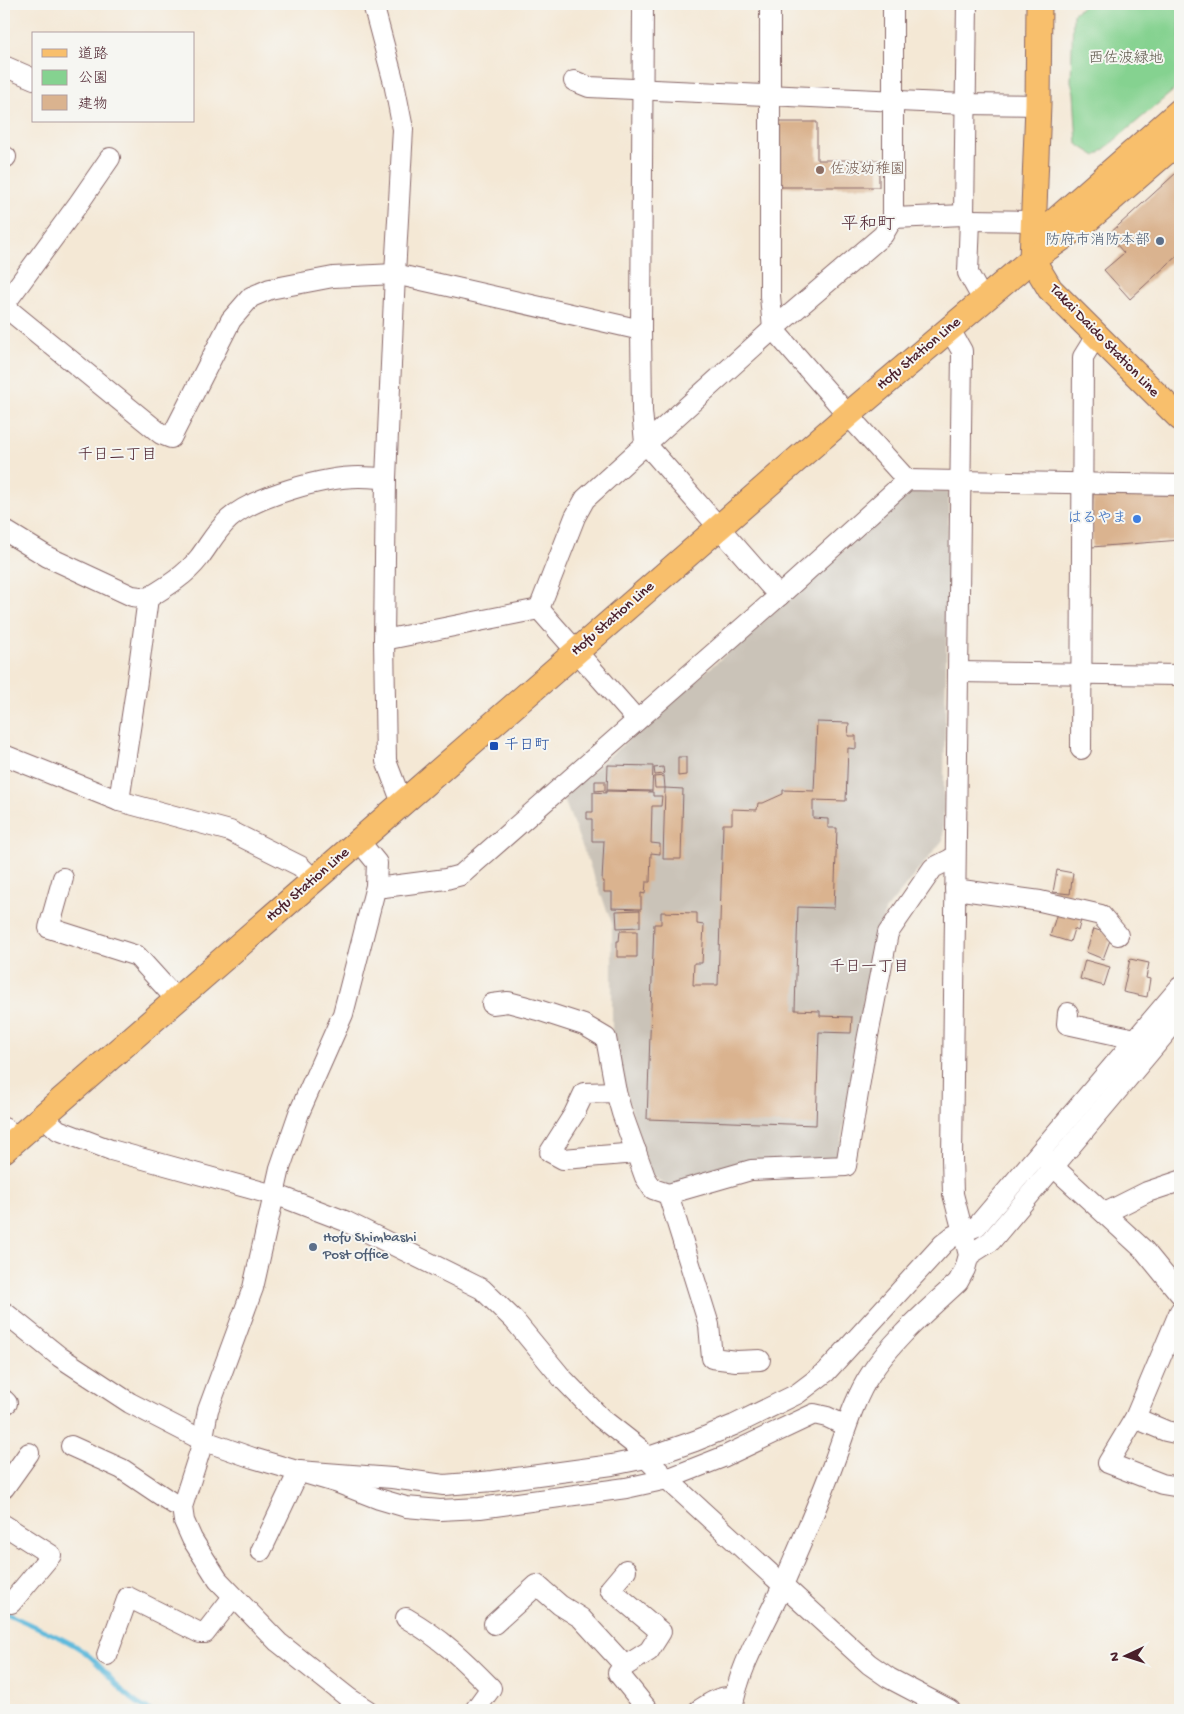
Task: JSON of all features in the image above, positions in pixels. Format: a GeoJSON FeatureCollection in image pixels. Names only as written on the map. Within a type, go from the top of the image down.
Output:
{"type":"FeatureCollection","features":[{"type":"Feature","properties":{"kind":"main road"},"geometry":{"type":"LineString","coordinates":[[1032,259],[1038,105],[1039,4]]}},
{"type":"Feature","properties":{"kind":"main road"},"geometry":{"type":"LineString","coordinates":[[1032,259],[1055,221],[1180,111]]}},
{"type":"Feature","properties":{"kind":"main road"},"geometry":{"type":"LineString","coordinates":[[1032,259],[1084,223],[1177,148]]}},
{"type":"Feature","properties":{"kind":"main road","name":"Hofu Station Line"},"geometry":{"type":"LineString","coordinates":[[9,1138],[43,1116],[848,415],[1032,259]]}},
{"type":"Feature","properties":{"kind":"main road","name":"Takai Daido Station Line"},"geometry":{"type":"LineString","coordinates":[[1032,259],[1050,289],[1180,418]]}},
{"type":"Feature","properties":{"kind":"street"},"geometry":{"type":"LineString","coordinates":[[373,4],[394,83],[403,129],[386,478],[384,640],[386,761],[402,803]]}},
{"type":"Feature","properties":{"kind":"street"},"geometry":{"type":"LineString","coordinates":[[643,4],[641,330],[642,411],[645,444],[779,596]]}},
{"type":"Feature","properties":{"kind":"street"},"geometry":{"type":"LineString","coordinates":[[770,4],[770,296],[774,329],[848,415],[908,480]]}},
{"type":"Feature","properties":{"kind":"street"},"geometry":{"type":"LineString","coordinates":[[539,609],[575,517],[585,499],[774,329],[883,235],[893,218],[893,4]]}},
{"type":"Feature","properties":{"kind":"street"},"geometry":{"type":"LineString","coordinates":[[968,4],[965,104],[968,273],[983,300]]}},
{"type":"Feature","properties":{"kind":"street"},"geometry":{"type":"LineString","coordinates":[[4,66],[32,78]]}},
{"type":"Feature","properties":{"kind":"street"},"geometry":{"type":"LineString","coordinates":[[574,81],[589,86],[770,96],[1038,105]]}},
{"type":"Feature","properties":{"kind":"street"},"geometry":{"type":"LineString","coordinates":[[110,158],[79,204],[6,298],[161,434],[170,438],[231,320],[251,297],[270,289],[333,278],[395,274],[641,330]]}},
{"type":"Feature","properties":{"kind":"street"},"geometry":{"type":"LineString","coordinates":[[893,218],[967,218],[1032,221]]}},
{"type":"Feature","properties":{"kind":"street"},"geometry":{"type":"LineString","coordinates":[[733,1704],[743,1671],[783,1586],[835,1460],[846,1426],[869,1376],[889,1348],[958,1282],[966,1268],[969,1255],[953,1194],[955,858],[962,351],[949,328]]}},
{"type":"Feature","properties":{"kind":"street"},"geometry":{"type":"LineString","coordinates":[[1081,749],[1083,357],[1096,336]]}},
{"type":"Feature","properties":{"kind":"street"},"geometry":{"type":"LineString","coordinates":[[4,530],[48,557],[132,596],[148,598],[177,580],[198,559],[214,535],[245,507],[327,480],[357,476],[386,478]]}},
{"type":"Feature","properties":{"kind":"street"},"geometry":{"type":"LineString","coordinates":[[376,886],[384,887],[437,881],[461,875],[555,794],[908,480],[1180,485]]}},
{"type":"Feature","properties":{"kind":"street"},"geometry":{"type":"LineString","coordinates":[[119,801],[148,598]]}},
{"type":"Feature","properties":{"kind":"street"},"geometry":{"type":"LineString","coordinates":[[384,640],[539,609]]}},
{"type":"Feature","properties":{"kind":"street"},"geometry":{"type":"LineString","coordinates":[[539,609],[637,720]]}},
{"type":"Feature","properties":{"kind":"street"},"geometry":{"type":"LineString","coordinates":[[958,672],[1180,675]]}},
{"type":"Feature","properties":{"kind":"street"},"geometry":{"type":"LineString","coordinates":[[4,756],[119,801],[230,831],[300,866],[314,880]]}},
{"type":"Feature","properties":{"kind":"street"},"geometry":{"type":"LineString","coordinates":[[359,841],[377,863],[376,886],[343,1014],[299,1114],[280,1168],[253,1288],[208,1410],[201,1448],[182,1507],[184,1521],[192,1539],[218,1580],[233,1597],[278,1642],[350,1699],[367,1710]]}},
{"type":"Feature","properties":{"kind":"street"},"geometry":{"type":"LineString","coordinates":[[492,1004],[508,1002],[538,1010],[584,1025],[606,1038],[616,1092],[645,1177],[653,1189],[668,1194],[751,1170],[846,1166],[865,1051],[888,933],[933,868],[955,858]]}},
{"type":"Feature","properties":{"kind":"street"},"geometry":{"type":"LineString","coordinates":[[63,878],[49,928],[137,956],[176,999]]}},
{"type":"Feature","properties":{"kind":"street"},"geometry":{"type":"LineString","coordinates":[[955,889],[1040,901],[1101,915],[1118,935]]}},
{"type":"Feature","properties":{"kind":"street"},"geometry":{"type":"LineString","coordinates":[[969,1255],[991,1241],[1135,1039],[1180,987]]}},
{"type":"Feature","properties":{"kind":"street"},"geometry":{"type":"LineString","coordinates":[[1068,1013],[1067,1024],[1135,1039]]}},
{"type":"Feature","properties":{"kind":"street"},"geometry":{"type":"LineString","coordinates":[[298,1471],[392,1478],[444,1485],[503,1480],[612,1465],[646,1458],[695,1441],[734,1425],[797,1394],[826,1372],[943,1244],[953,1236],[977,1226],[1047,1160],[1180,1016]]}},
{"type":"Feature","properties":{"kind":"street"},"geometry":{"type":"LineString","coordinates":[[616,1092],[584,1093],[574,1114],[550,1152],[563,1159],[626,1154],[636,1151]]}},
{"type":"Feature","properties":{"kind":"street"},"geometry":{"type":"LineString","coordinates":[[43,1116],[58,1130],[111,1150],[285,1198],[345,1221],[482,1289],[514,1320],[562,1378],[601,1418],[639,1448],[646,1458],[668,1479],[869,1664],[889,1678],[950,1710]]}},
{"type":"Feature","properties":{"kind":"street"},"geometry":{"type":"LineString","coordinates":[[1047,1160],[1144,1250],[1180,1294]]}},
{"type":"Feature","properties":{"kind":"street"},"geometry":{"type":"LineString","coordinates":[[1105,1213],[1147,1192],[1180,1181]]}},
{"type":"Feature","properties":{"kind":"street"},"geometry":{"type":"LineString","coordinates":[[668,1194],[709,1325],[712,1358],[736,1361],[760,1360]]}},
{"type":"Feature","properties":{"kind":"street"},"geometry":{"type":"LineString","coordinates":[[1180,1311],[1174,1344],[1135,1418],[1108,1463],[1162,1484],[1180,1486]]}},
{"type":"Feature","properties":{"kind":"street"},"geometry":{"type":"LineString","coordinates":[[4,1312],[60,1357],[130,1403],[202,1440],[253,1458],[338,1483],[406,1507],[440,1510],[480,1508],[626,1488],[668,1479],[723,1457],[814,1414],[827,1417],[846,1426]]}},
{"type":"Feature","properties":{"kind":"street"},"geometry":{"type":"LineString","coordinates":[[1135,1418],[1180,1434]]}},
{"type":"Feature","properties":{"kind":"street"},"geometry":{"type":"LineString","coordinates":[[71,1446],[122,1469],[174,1504],[182,1507]]}},
{"type":"Feature","properties":{"kind":"street"},"geometry":{"type":"LineString","coordinates":[[4,1488],[29,1453]]}},
{"type":"Feature","properties":{"kind":"street"},"geometry":{"type":"LineString","coordinates":[[261,1551],[298,1471]]}},
{"type":"Feature","properties":{"kind":"street"},"geometry":{"type":"LineString","coordinates":[[4,1525],[51,1555],[11,1602]]}},
{"type":"Feature","properties":{"kind":"street"},"geometry":{"type":"LineString","coordinates":[[626,1570],[610,1589],[661,1632],[649,1651],[625,1666],[618,1673],[648,1710]]}},
{"type":"Feature","properties":{"kind":"street"},"geometry":{"type":"LineString","coordinates":[[494,1624],[537,1585],[560,1605],[581,1618],[625,1666]]}},
{"type":"Feature","properties":{"kind":"street"},"geometry":{"type":"LineString","coordinates":[[107,1655],[128,1597],[200,1633],[205,1633],[233,1597]]}},
{"type":"Feature","properties":{"kind":"street"},"geometry":{"type":"LineString","coordinates":[[406,1618],[456,1652],[491,1688],[475,1710]]}},
{"type":"Feature","properties":{"kind":"street"},"geometry":{"type":"LineString","coordinates":[[698,1710],[716,1699],[728,1696],[733,1704]]}},
{"type":"Feature","properties":{"kind":"shaded area"},"geometry":{"type":"Polygon","coordinates":[[[912,491],[949,492],[943,840],[885,911],[864,997],[838,1162],[668,1187],[650,1174],[612,1042],[612,923],[563,797],[912,491]]]}},
{"type":"Feature","properties":{"kind":"green space","name":"西佐波緑地"},"geometry":{"type":"Polygon","coordinates":[[[1085,4],[1180,4],[1180,85],[1096,156],[1077,144],[1074,93],[1071,81],[1073,14],[1085,4]]]}},
{"type":"Feature","properties":{"kind":"building"},"geometry":{"type":"Polygon","coordinates":[[[779,122],[817,122],[817,160],[879,160],[879,187],[779,187],[779,122]]]}},
{"type":"Feature","properties":{"kind":"building"},"geometry":{"type":"Polygon","coordinates":[[[1176,173],[1180,178],[1180,253],[1130,299],[1104,270],[1124,253],[1108,235],[1176,173]]]}},
{"type":"Feature","properties":{"kind":"building"},"geometry":{"type":"Polygon","coordinates":[[[1093,494],[1180,495],[1180,540],[1092,547],[1093,494]]]}},
{"type":"Feature","properties":{"kind":"building"},"geometry":{"type":"Polygon","coordinates":[[[817,722],[849,723],[848,736],[856,736],[856,749],[848,748],[846,801],[813,800],[813,818],[828,819],[828,828],[837,828],[834,908],[798,907],[795,1010],[820,1011],[820,1016],[852,1017],[851,1033],[819,1032],[816,1125],[647,1119],[654,924],[661,924],[661,912],[697,913],[697,924],[704,925],[702,963],[694,963],[693,985],[718,985],[723,824],[732,824],[732,809],[757,810],[758,803],[763,803],[783,794],[783,790],[814,791],[817,722]]]}},
{"type":"Feature","properties":{"kind":"building"},"geometry":{"type":"Polygon","coordinates":[[[678,757],[686,757],[686,775],[678,776],[678,757]]]}},
{"type":"Feature","properties":{"kind":"building"},"geometry":{"type":"Polygon","coordinates":[[[608,765],[653,766],[652,791],[607,790],[608,765]]]}},
{"type":"Feature","properties":{"kind":"building"},"geometry":{"type":"Polygon","coordinates":[[[663,767],[664,774],[655,775],[654,768],[663,767]]]}},
{"type":"Feature","properties":{"kind":"building"},"geometry":{"type":"Polygon","coordinates":[[[664,776],[665,788],[655,788],[654,777],[664,776]]]}},
{"type":"Feature","properties":{"kind":"building"},"geometry":{"type":"Polygon","coordinates":[[[595,781],[605,781],[605,790],[595,791],[595,781]]]}},
{"type":"Feature","properties":{"kind":"building"},"geometry":{"type":"Polygon","coordinates":[[[665,788],[683,789],[681,859],[663,859],[665,788]]]}},
{"type":"Feature","properties":{"kind":"building"},"geometry":{"type":"Polygon","coordinates":[[[606,791],[653,792],[653,796],[662,796],[661,806],[652,806],[651,843],[660,844],[660,854],[651,853],[650,882],[646,882],[645,894],[641,893],[641,909],[612,908],[612,892],[604,892],[604,881],[602,881],[604,841],[592,841],[592,819],[587,819],[587,812],[593,812],[593,792],[606,793],[606,791]]]}},
{"type":"Feature","properties":{"kind":"building"},"geometry":{"type":"Polygon","coordinates":[[[1057,870],[1073,873],[1070,894],[1053,892],[1057,870]]]}},
{"type":"Feature","properties":{"kind":"building"},"geometry":{"type":"Polygon","coordinates":[[[640,910],[640,927],[617,928],[616,911],[640,910]]]}},
{"type":"Feature","properties":{"kind":"building"},"geometry":{"type":"Polygon","coordinates":[[[1057,913],[1082,916],[1078,931],[1074,929],[1070,942],[1050,936],[1057,913]]]}},
{"type":"Feature","properties":{"kind":"building"},"geometry":{"type":"Polygon","coordinates":[[[1094,929],[1112,935],[1103,959],[1086,952],[1094,929]]]}},
{"type":"Feature","properties":{"kind":"building"},"geometry":{"type":"Polygon","coordinates":[[[620,931],[637,931],[637,957],[617,957],[617,941],[619,941],[620,931]]]}},
{"type":"Feature","properties":{"kind":"building"},"geometry":{"type":"Polygon","coordinates":[[[1130,959],[1149,963],[1146,978],[1150,979],[1147,997],[1123,992],[1130,959]]]}},
{"type":"Feature","properties":{"kind":"building"},"geometry":{"type":"Polygon","coordinates":[[[1085,960],[1110,967],[1104,986],[1080,979],[1085,960]]]}},
{"type":"Feature","properties":{"kind":"waterway"},"geometry":{"type":"LineString","coordinates":[[4,1612],[57,1636],[87,1654],[124,1692],[140,1705],[150,1710]]}},
{"type":"Feature","properties":{"kind":"place","name":"佐波幼稚園"},"geometry":{"type":"Point","coordinates":[820,170]}},
{"type":"Feature","properties":{"kind":"place","name":"防府市消防本部"},"geometry":{"type":"Point","coordinates":[1160,241]}},
{"type":"Feature","properties":{"kind":"place","name":"はるやま"},"geometry":{"type":"Point","coordinates":[1137,519]}},
{"type":"Feature","properties":{"kind":"place","name":"千日町"},"geometry":{"type":"Point","coordinates":[494,746]}},
{"type":"Feature","properties":{"kind":"place","name":"Hofu Shimbashi Post Office"},"geometry":{"type":"Point","coordinates":[313,1247]}},
{"type":"Feature","properties":{"kind":"district","name":"平和町"},"geometry":{"type":"Point","coordinates":[868,225]}},
{"type":"Feature","properties":{"kind":"district","name":"千日二丁目"},"geometry":{"type":"Point","coordinates":[117,456]}},
{"type":"Feature","properties":{"kind":"district","name":"千日一丁目"},"geometry":{"type":"Point","coordinates":[869,968]}}]}
